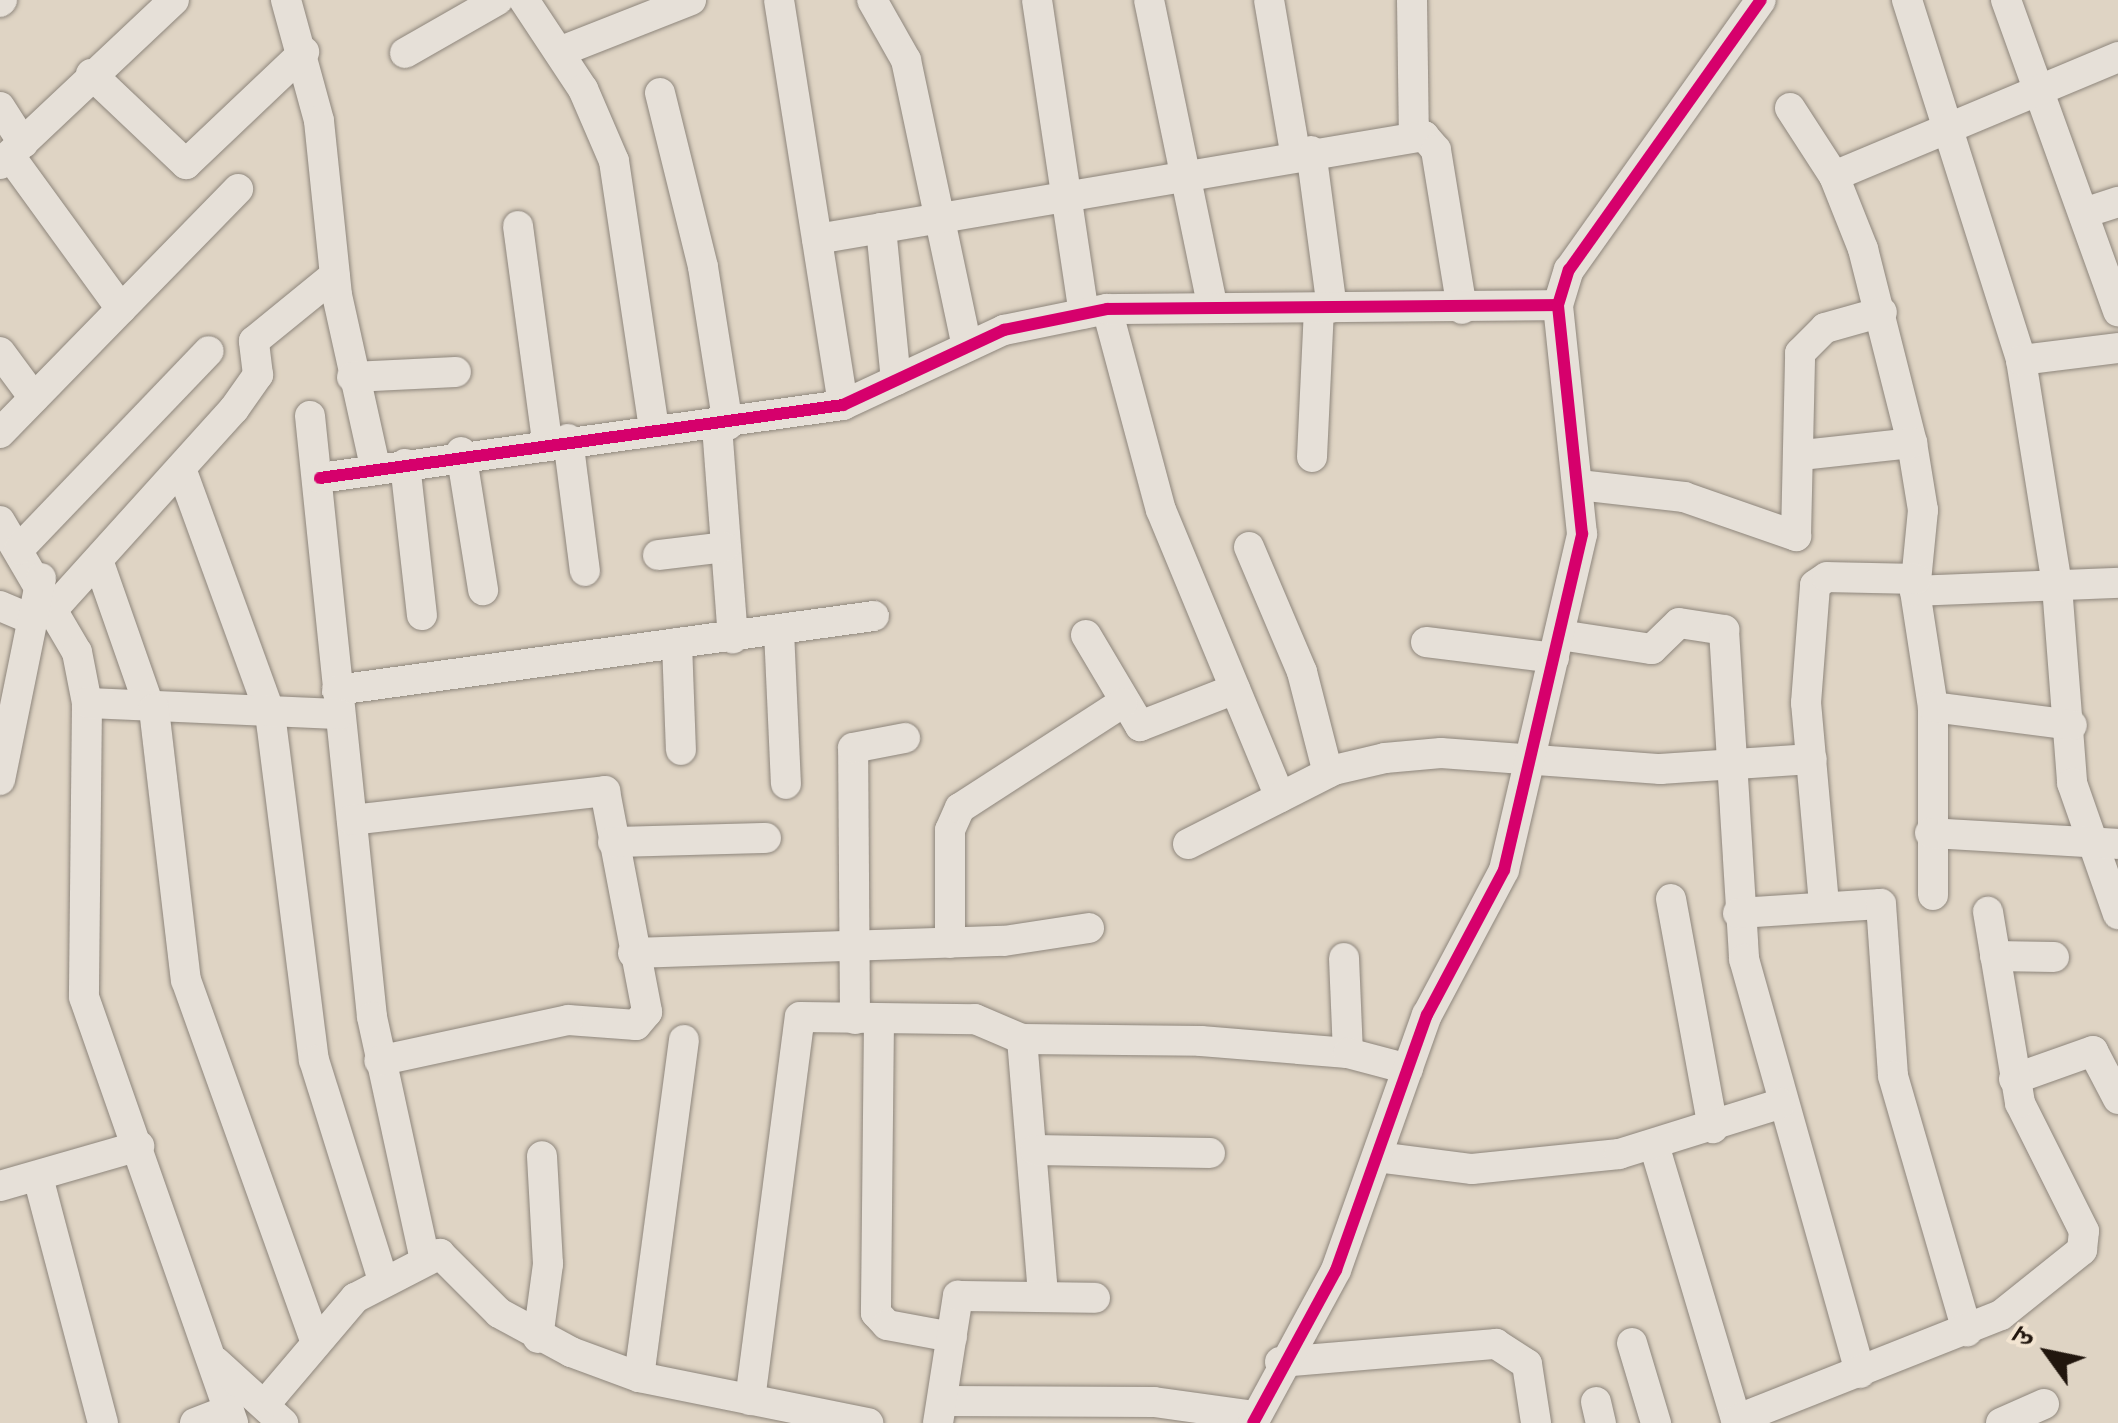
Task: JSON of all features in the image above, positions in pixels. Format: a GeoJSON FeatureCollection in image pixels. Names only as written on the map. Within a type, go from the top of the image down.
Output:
{"type":"FeatureCollection","features":[{"type":"Feature","properties":{"kind":"street"},"geometry":{"type":"LineString","coordinates":[[11,154],[174,0]]}},
{"type":"Feature","properties":{"kind":"street"},"geometry":{"type":"LineString","coordinates":[[286,0],[304,52],[352,377],[390,466],[422,615]]}},
{"type":"Feature","properties":{"kind":"street"},"geometry":{"type":"LineString","coordinates":[[404,53],[498,0]]}},
{"type":"Feature","properties":{"kind":"street"},"geometry":{"type":"LineString","coordinates":[[524,0],[559,52],[620,186],[654,428]]}},
{"type":"Feature","properties":{"kind":"street"},"geometry":{"type":"LineString","coordinates":[[559,52],[691,0]]}},
{"type":"Feature","properties":{"kind":"street"},"geometry":{"type":"LineString","coordinates":[[779,0],[843,404]]}},
{"type":"Feature","properties":{"kind":"street"},"geometry":{"type":"LineString","coordinates":[[872,0],[906,60],[934,219],[966,347]]}},
{"type":"Feature","properties":{"kind":"street"},"geometry":{"type":"LineString","coordinates":[[1037,0],[1064,198],[1096,311],[1161,510],[1280,797]]}},
{"type":"Feature","properties":{"kind":"street"},"geometry":{"type":"LineString","coordinates":[[1149,0],[1182,177],[1212,303]]}},
{"type":"Feature","properties":{"kind":"street"},"geometry":{"type":"LineString","coordinates":[[1269,0],[1303,151],[1325,308],[1312,457]]}},
{"type":"Feature","properties":{"kind":"street"},"geometry":{"type":"LineString","coordinates":[[1412,0],[1414,136]]}},
{"type":"Feature","properties":{"kind":"street"},"geometry":{"type":"LineString","coordinates":[[1095,1298],[958,1296],[941,1412],[1154,1402],[1254,1419],[1280,1362],[1336,1270],[1426,1015],[1490,910],[1557,647],[1582,534],[1558,305],[1569,270],[1636,168],[1761,0]]}},
{"type":"Feature","properties":{"kind":"street"},"geometry":{"type":"LineString","coordinates":[[1907,0],[2021,360],[2058,586],[2072,724],[2072,783],[2106,845],[2118,914]]}},
{"type":"Feature","properties":{"kind":"street"},"geometry":{"type":"LineString","coordinates":[[2006,0],[2118,311]]}},
{"type":"Feature","properties":{"kind":"street"},"geometry":{"type":"LineString","coordinates":[[92,74],[186,164],[304,52]]}},
{"type":"Feature","properties":{"kind":"street"},"geometry":{"type":"LineString","coordinates":[[1834,176],[2118,57]]}},
{"type":"Feature","properties":{"kind":"street"},"geometry":{"type":"LineString","coordinates":[[660,93],[700,249],[723,425],[725,547],[733,638]]}},
{"type":"Feature","properties":{"kind":"street"},"geometry":{"type":"LineString","coordinates":[[0,107],[11,154],[121,309]]}},
{"type":"Feature","properties":{"kind":"street"},"geometry":{"type":"LineString","coordinates":[[1790,108],[1834,176],[1882,312],[1912,443],[1923,510],[1916,585],[1933,708],[1930,833],[1934,895]]}},
{"type":"Feature","properties":{"kind":"street"},"geometry":{"type":"LineString","coordinates":[[818,239],[1182,177],[1303,151],[1428,136],[1436,150],[1462,309]]}},
{"type":"Feature","properties":{"kind":"street"},"geometry":{"type":"LineString","coordinates":[[0,433],[238,189]]}},
{"type":"Feature","properties":{"kind":"street"},"geometry":{"type":"LineString","coordinates":[[2084,213],[2118,202]]}},
{"type":"Feature","properties":{"kind":"street"},"geometry":{"type":"LineString","coordinates":[[518,226],[585,571]]}},
{"type":"Feature","properties":{"kind":"street"},"geometry":{"type":"LineString","coordinates":[[881,228],[896,380]]}},
{"type":"Feature","properties":{"kind":"street"},"geometry":{"type":"LineString","coordinates":[[0,780],[8,703],[44,613],[99,563],[183,474],[258,375],[254,341],[335,274]]}},
{"type":"Feature","properties":{"kind":"street"},"geometry":{"type":"LineString","coordinates":[[320,478],[461,452],[654,428],[723,425],[843,404],[966,347],[1096,311],[1212,303],[1462,309],[1558,305]]}},
{"type":"Feature","properties":{"kind":"street"},"geometry":{"type":"LineString","coordinates":[[1579,485],[1684,497],[1792,537],[1802,456],[1805,343],[1882,312]]}},
{"type":"Feature","properties":{"kind":"street"},"geometry":{"type":"LineString","coordinates":[[2021,360],[2118,348]]}},
{"type":"Feature","properties":{"kind":"street"},"geometry":{"type":"LineString","coordinates":[[19,549],[208,351]]}},
{"type":"Feature","properties":{"kind":"street"},"geometry":{"type":"LineString","coordinates":[[0,352],[34,398]]}},
{"type":"Feature","properties":{"kind":"street"},"geometry":{"type":"LineString","coordinates":[[352,377],[456,372]]}},
{"type":"Feature","properties":{"kind":"street"},"geometry":{"type":"LineString","coordinates":[[310,416],[320,478],[338,702],[378,1061],[424,1256]]}},
{"type":"Feature","properties":{"kind":"street"},"geometry":{"type":"LineString","coordinates":[[1802,456],[1912,443]]}},
{"type":"Feature","properties":{"kind":"street"},"geometry":{"type":"LineString","coordinates":[[461,452],[483,590]]}},
{"type":"Feature","properties":{"kind":"street"},"geometry":{"type":"LineString","coordinates":[[183,474],[270,713],[314,1060],[382,1277]]}},
{"type":"Feature","properties":{"kind":"street"},"geometry":{"type":"LineString","coordinates":[[0,520],[41,578],[44,613],[87,703],[79,965],[216,1362],[231,1417],[195,1423]]}},
{"type":"Feature","properties":{"kind":"street"},"geometry":{"type":"LineString","coordinates":[[658,555],[725,547]]}},
{"type":"Feature","properties":{"kind":"street"},"geometry":{"type":"LineString","coordinates":[[1249,547],[1302,672],[1328,773]]}},
{"type":"Feature","properties":{"kind":"street"},"geometry":{"type":"LineString","coordinates":[[99,563],[152,707],[186,980],[315,1340]]}},
{"type":"Feature","properties":{"kind":"street"},"geometry":{"type":"LineString","coordinates":[[1824,904],[1807,660],[1817,581],[1916,585],[2118,584]]}},
{"type":"Feature","properties":{"kind":"street"},"geometry":{"type":"LineString","coordinates":[[0,606],[44,613]]}},
{"type":"Feature","properties":{"kind":"street"},"geometry":{"type":"LineString","coordinates":[[87,703],[270,713],[677,643],[874,616]]}},
{"type":"Feature","properties":{"kind":"street"},"geometry":{"type":"LineString","coordinates":[[1426,642],[1652,649],[1678,623],[1722,626],[1738,913],[1780,1104],[1860,1374]]}},
{"type":"Feature","properties":{"kind":"street"},"geometry":{"type":"LineString","coordinates":[[779,631],[786,784]]}},
{"type":"Feature","properties":{"kind":"street"},"geometry":{"type":"LineString","coordinates":[[1086,636],[1122,703],[1144,727],[1235,688]]}},
{"type":"Feature","properties":{"kind":"street"},"geometry":{"type":"LineString","coordinates":[[677,643],[681,750]]}},
{"type":"Feature","properties":{"kind":"street"},"geometry":{"type":"LineString","coordinates":[[950,943],[950,830],[960,808],[1122,703]]}},
{"type":"Feature","properties":{"kind":"street"},"geometry":{"type":"LineString","coordinates":[[1933,708],[2072,724]]}},
{"type":"Feature","properties":{"kind":"street"},"geometry":{"type":"LineString","coordinates":[[905,738],[853,748],[853,942],[867,1020],[876,1313],[887,1324],[952,1337]]}},
{"type":"Feature","properties":{"kind":"street"},"geometry":{"type":"LineString","coordinates":[[1188,844],[1328,773],[1408,756],[1729,768],[1812,759]]}},
{"type":"Feature","properties":{"kind":"street"},"geometry":{"type":"LineString","coordinates":[[352,820],[596,788],[607,794],[633,953],[647,1012],[640,1024],[568,1020],[378,1061]]}},
{"type":"Feature","properties":{"kind":"street"},"geometry":{"type":"LineString","coordinates":[[1930,833],[2106,845]]}},
{"type":"Feature","properties":{"kind":"street"},"geometry":{"type":"LineString","coordinates":[[613,842],[766,838]]}},
{"type":"Feature","properties":{"kind":"street"},"geometry":{"type":"LineString","coordinates":[[1671,898],[1713,1128]]}},
{"type":"Feature","properties":{"kind":"street"},"geometry":{"type":"LineString","coordinates":[[1738,913],[1824,904],[1881,904],[1893,1076],[1967,1332]]}},
{"type":"Feature","properties":{"kind":"street"},"geometry":{"type":"LineString","coordinates":[[1656,1148],[1736,1422],[1967,1332],[2041,1288],[2085,1244],[2027,1130],[2014,1078],[1988,912]]}},
{"type":"Feature","properties":{"kind":"street"},"geometry":{"type":"LineString","coordinates":[[633,953],[853,942],[950,943],[1089,928]]}},
{"type":"Feature","properties":{"kind":"street"},"geometry":{"type":"LineString","coordinates":[[1995,956],[2054,957]]}},
{"type":"Feature","properties":{"kind":"street"},"geometry":{"type":"LineString","coordinates":[[1344,958],[1348,1052]]}},
{"type":"Feature","properties":{"kind":"street"},"geometry":{"type":"LineString","coordinates":[[750,1400],[778,1237],[798,1022],[975,1019],[1022,1039],[1348,1052],[1408,1068]]}},
{"type":"Feature","properties":{"kind":"street"},"geometry":{"type":"LineString","coordinates":[[1022,1039],[1035,1150],[1043,1296]]}},
{"type":"Feature","properties":{"kind":"street"},"geometry":{"type":"LineString","coordinates":[[640,1377],[684,1040]]}},
{"type":"Feature","properties":{"kind":"street"},"geometry":{"type":"LineString","coordinates":[[2014,1078],[2093,1051],[2118,1099]]}},
{"type":"Feature","properties":{"kind":"street"},"geometry":{"type":"LineString","coordinates":[[1377,1158],[1472,1169],[1656,1148],[1780,1104]]}},
{"type":"Feature","properties":{"kind":"street"},"geometry":{"type":"LineString","coordinates":[[0,1186],[139,1146]]}},
{"type":"Feature","properties":{"kind":"street"},"geometry":{"type":"LineString","coordinates":[[1035,1150],[1210,1153]]}},
{"type":"Feature","properties":{"kind":"street"},"geometry":{"type":"LineString","coordinates":[[538,1338],[548,1264],[542,1156]]}},
{"type":"Feature","properties":{"kind":"street"},"geometry":{"type":"LineString","coordinates":[[38,1177],[104,1423]]}},
{"type":"Feature","properties":{"kind":"street"},"geometry":{"type":"LineString","coordinates":[[216,1362],[274,1413],[315,1340],[382,1277],[424,1256],[446,1256],[500,1314],[538,1338],[640,1377],[868,1423]]}},
{"type":"Feature","properties":{"kind":"street"},"geometry":{"type":"LineString","coordinates":[[1632,1343],[1656,1423]]}},
{"type":"Feature","properties":{"kind":"street"},"geometry":{"type":"LineString","coordinates":[[1280,1362],[1496,1344],[1528,1364],[1536,1423]]}},
{"type":"Feature","properties":{"kind":"street"},"geometry":{"type":"LineString","coordinates":[[2001,1423],[2044,1404]]}},
{"type":"Feature","properties":{"kind":"cycle path"},"geometry":{"type":"LineString","coordinates":[[1253,1423],[1336,1270],[1427,1015],[1504,870],[1582,534],[1558,305],[1569,270],[1761,0]]}},
{"type":"Feature","properties":{"kind":"cycle path"},"geometry":{"type":"LineString","coordinates":[[320,478],[843,405],[1004,330],[1107,309],[1558,305]]}}]}
